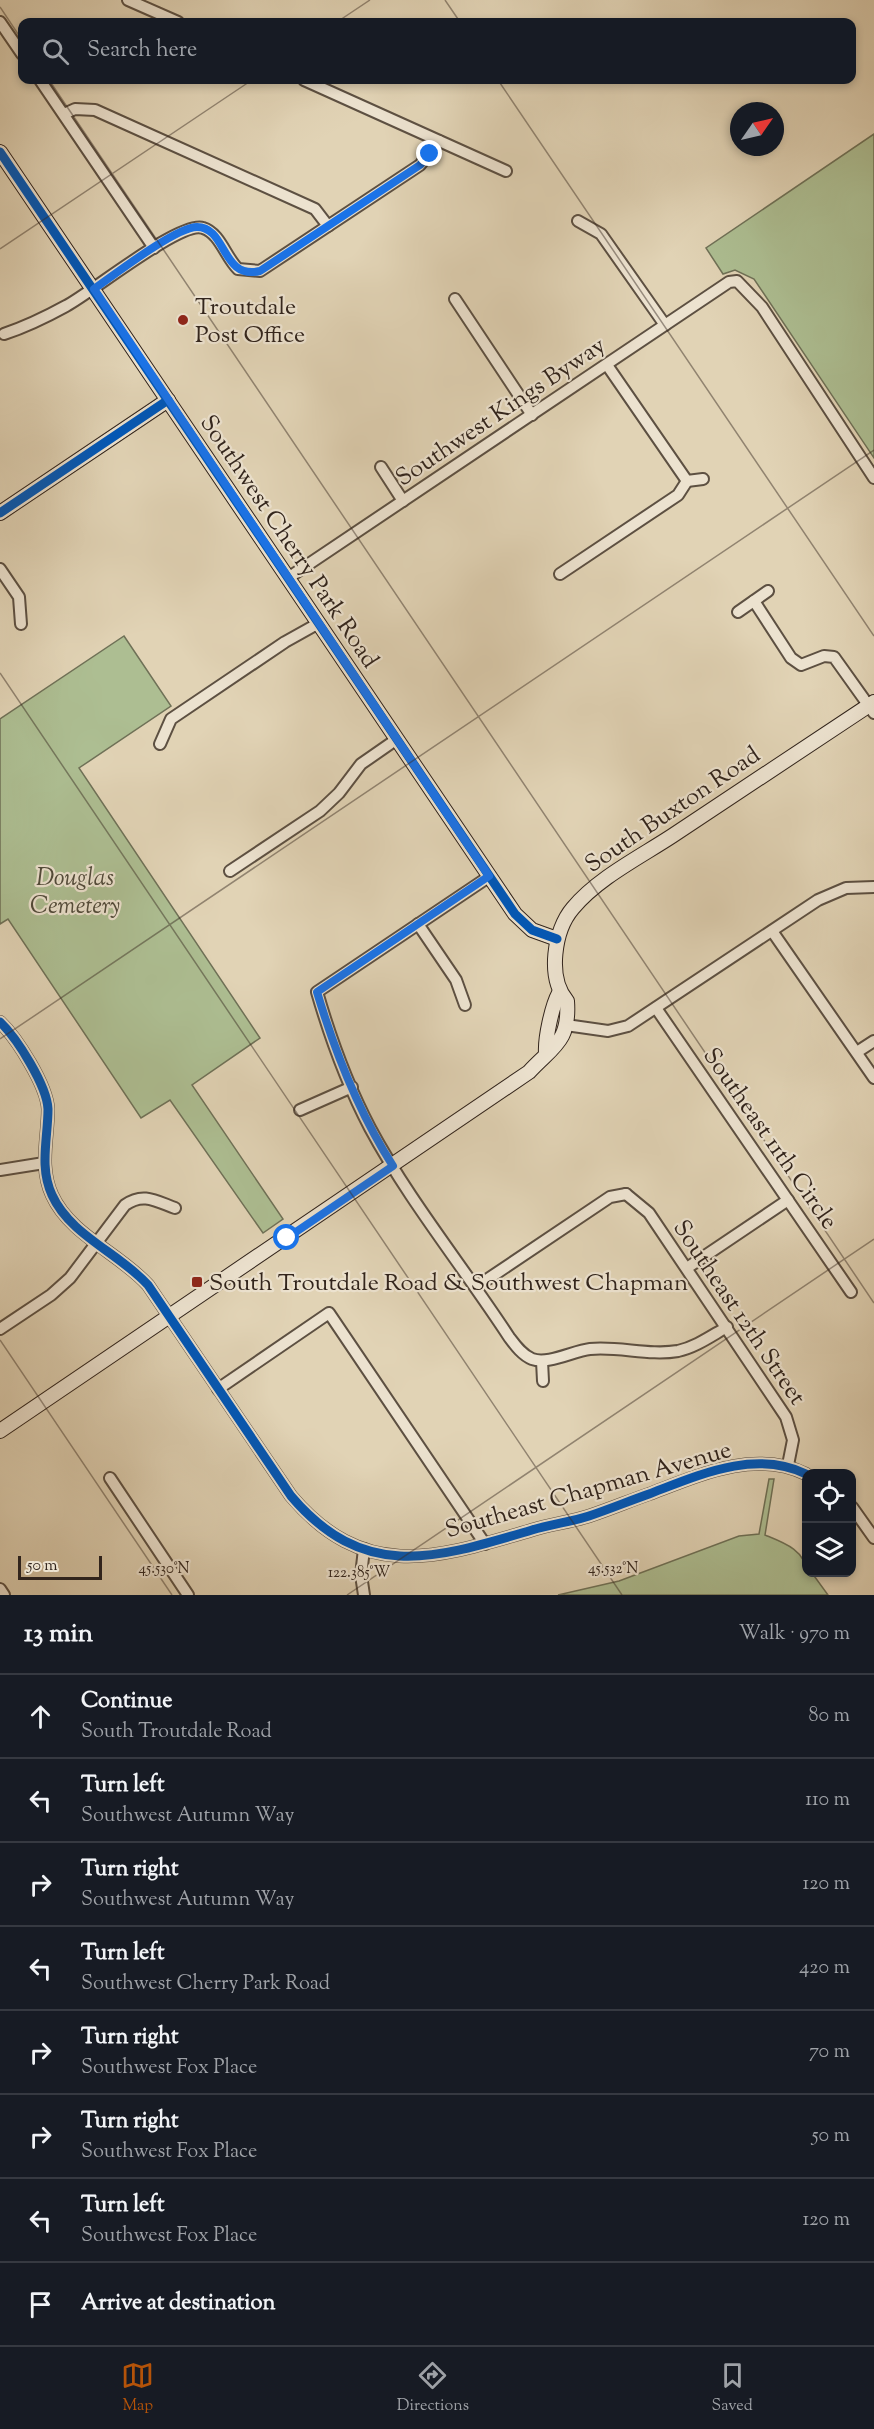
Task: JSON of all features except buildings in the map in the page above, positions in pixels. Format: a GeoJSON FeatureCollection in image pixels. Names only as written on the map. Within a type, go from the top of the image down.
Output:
{"type":"FeatureCollection","features":[{"type":"Feature","properties":{"kind":"main road","name":"Southwest Cherry Park Road"},"geometry":{"type":"LineString","coordinates":[[0,152],[5,169],[94,289],[489,876],[523,923],[540,934],[557,939]]}},
{"type":"Feature","properties":{"kind":"main road"},"geometry":{"type":"LineString","coordinates":[[0,513],[168,400]]}},
{"type":"Feature","properties":{"kind":"main road","name":"South Buxton Road"},"geometry":{"type":"LineString","coordinates":[[546,1053],[545,1040],[552,1023],[554,1003],[559,993],[556,963],[557,939],[559,930],[572,909],[593,890],[872,707]]}},
{"type":"Feature","properties":{"kind":"main road","name":"South Buxton Road"},"geometry":{"type":"LineString","coordinates":[[559,993],[567,1001],[566,1025]]}},
{"type":"Feature","properties":{"kind":"main road"},"geometry":{"type":"LineString","coordinates":[[0,1431],[522,1078],[546,1053],[556,1048],[566,1025]]}},
{"type":"Feature","properties":{"kind":"street"},"geometry":{"type":"LineString","coordinates":[[128,0],[169,18]]}},
{"type":"Feature","properties":{"kind":"street"},"geometry":{"type":"LineString","coordinates":[[0,22],[18,48]]}},
{"type":"Feature","properties":{"kind":"street"},"geometry":{"type":"LineString","coordinates":[[43,84],[154,248]]}},
{"type":"Feature","properties":{"kind":"street"},"geometry":{"type":"LineString","coordinates":[[313,84],[506,171]]}},
{"type":"Feature","properties":{"kind":"street"},"geometry":{"type":"LineString","coordinates":[[64,114],[75,109],[95,110],[315,209],[328,226]]}},
{"type":"Feature","properties":{"kind":"street"},"geometry":{"type":"LineString","coordinates":[[4,334],[25,327],[68,306],[184,230],[202,227],[215,238],[238,269],[255,272],[420,165],[439,141]]}},
{"type":"Feature","properties":{"kind":"street"},"geometry":{"type":"LineString","coordinates":[[578,221],[601,234],[665,325]]}},
{"type":"Feature","properties":{"kind":"street","name":"Southwest Kings Byway"},"geometry":{"type":"LineString","coordinates":[[288,578],[720,288],[736,281],[762,307],[874,478]]}},
{"type":"Feature","properties":{"kind":"street"},"geometry":{"type":"LineString","coordinates":[[455,298],[532,415]]}},
{"type":"Feature","properties":{"kind":"street"},"geometry":{"type":"LineString","coordinates":[[607,365],[687,481]]}},
{"type":"Feature","properties":{"kind":"street"},"geometry":{"type":"LineString","coordinates":[[381,467],[403,501]]}},
{"type":"Feature","properties":{"kind":"street"},"geometry":{"type":"LineString","coordinates":[[687,481],[703,479]]}},
{"type":"Feature","properties":{"kind":"street"},"geometry":{"type":"LineString","coordinates":[[560,574],[678,495],[687,481]]}},
{"type":"Feature","properties":{"kind":"street"},"geometry":{"type":"LineString","coordinates":[[0,569],[19,597],[21,624]]}},
{"type":"Feature","properties":{"kind":"street"},"geometry":{"type":"LineString","coordinates":[[738,612],[768,591]]}},
{"type":"Feature","properties":{"kind":"street"},"geometry":{"type":"LineString","coordinates":[[754,601],[796,662],[801,665],[824,656],[834,657],[872,707]]}},
{"type":"Feature","properties":{"kind":"street"},"geometry":{"type":"LineString","coordinates":[[160,744],[171,719],[285,642],[319,623]]}},
{"type":"Feature","properties":{"kind":"street"},"geometry":{"type":"LineString","coordinates":[[230,872],[320,811],[339,793],[360,764],[396,739]]}},
{"type":"Feature","properties":{"kind":"street"},"geometry":{"type":"LineString","coordinates":[[489,876],[317,992],[369,1126],[393,1166],[520,1352],[531,1359],[542,1361],[572,1352],[604,1348],[677,1351],[703,1342],[727,1327]]}},
{"type":"Feature","properties":{"kind":"street"},"geometry":{"type":"LineString","coordinates":[[566,1025],[594,1030],[617,1030],[656,1008],[833,892],[874,886]]}},
{"type":"Feature","properties":{"kind":"street"},"geometry":{"type":"LineString","coordinates":[[418,924],[456,980],[465,1005]]}},
{"type":"Feature","properties":{"kind":"street"},"geometry":{"type":"LineString","coordinates":[[772,931],[874,1078]]}},
{"type":"Feature","properties":{"kind":"street","name":"Southeast 11th Circle"},"geometry":{"type":"LineString","coordinates":[[656,1008],[851,1292]]}},
{"type":"Feature","properties":{"kind":"street","name":"Southeast Chapman Avenue"},"geometry":{"type":"LineString","coordinates":[[0,1022],[45,1092],[48,1107],[44,1163],[49,1188],[58,1206],[96,1242],[140,1276],[302,1509],[334,1536],[364,1549],[388,1555],[435,1556],[588,1516],[719,1469],[753,1464],[788,1465],[802,1472]]}},
{"type":"Feature","properties":{"kind":"street"},"geometry":{"type":"LineString","coordinates":[[857,1052],[874,1041]]}},
{"type":"Feature","properties":{"kind":"street"},"geometry":{"type":"LineString","coordinates":[[300,1110],[352,1087]]}},
{"type":"Feature","properties":{"kind":"street"},"geometry":{"type":"LineString","coordinates":[[0,1170],[44,1163]]}},
{"type":"Feature","properties":{"kind":"street","name":"Southeast 12th Street"},"geometry":{"type":"LineString","coordinates":[[476,1287],[625,1189],[649,1213],[727,1327],[790,1426],[793,1440],[788,1465]]}},
{"type":"Feature","properties":{"kind":"street"},"geometry":{"type":"LineString","coordinates":[[0,1329],[62,1286],[125,1205],[136,1197],[146,1197],[175,1208]]}},
{"type":"Feature","properties":{"kind":"street"},"geometry":{"type":"LineString","coordinates":[[687,1268],[788,1200]]}},
{"type":"Feature","properties":{"kind":"street"},"geometry":{"type":"LineString","coordinates":[[218,1389],[329,1313],[485,1544]]}},
{"type":"Feature","properties":{"kind":"street"},"geometry":{"type":"LineString","coordinates":[[542,1361],[543,1381]]}},
{"type":"Feature","properties":{"kind":"street"},"geometry":{"type":"LineString","coordinates":[[110,1478],[188,1595]]}},
{"type":"Feature","properties":{"kind":"street"},"geometry":{"type":"LineString","coordinates":[[856,1513],[874,1538]]}},
{"type":"Feature","properties":{"kind":"street"},"geometry":{"type":"LineString","coordinates":[[364,1549],[361,1575],[364,1595]]}},
{"type":"Feature","properties":{"kind":"street"},"geometry":{"type":"LineString","coordinates":[[0,1589],[4,1595]]}},
{"type":"Feature","properties":{"kind":"green space"},"geometry":{"type":"Polygon","coordinates":[[[874,134],[874,458],[754,279],[735,270],[723,274],[706,248],[874,134]]]}},
{"type":"Feature","properties":{"kind":"green space","name":"Douglas Cemetery"},"geometry":{"type":"Polygon","coordinates":[[[124,636],[171,706],[79,768],[260,1038],[192,1085],[283,1219],[263,1233],[170,1100],[141,1118],[8,919],[0,924],[0,719],[124,636]]]}},
{"type":"Feature","properties":{"kind":"green space"},"geometry":{"type":"Polygon","coordinates":[[[769,1479],[774,1479],[765,1535],[798,1552],[802,1558],[802,1577],[815,1577],[828,1595],[558,1595],[619,1581],[739,1536],[759,1534],[769,1479]]]}},
{"type":"Feature","properties":{"kind":"cycle path"},"geometry":{"type":"LineString","coordinates":[[0,152],[515,914],[532,930],[557,939]]}},
{"type":"Feature","properties":{"kind":"cycle path"},"geometry":{"type":"LineString","coordinates":[[0,513],[168,400]]}},
{"type":"Feature","properties":{"kind":"cycle path"},"geometry":{"type":"LineString","coordinates":[[0,1022],[15,1039],[30,1063],[46,1099],[48,1109],[46,1174],[52,1195],[60,1209],[83,1233],[148,1285],[291,1496],[319,1524],[347,1542],[375,1552],[404,1556],[434,1554],[465,1549],[582,1518],[687,1479],[727,1468],[747,1464],[767,1464],[787,1467],[802,1473]]}},
{"type":"Feature","properties":{"kind":"place","name":"Troutdale Post Office"},"geometry":{"type":"Point","coordinates":[183,320]}},
{"type":"Feature","properties":{"kind":"place","name":"South Troutdale Road & Southwest Chapman"},"geometry":{"type":"Point","coordinates":[197,1282]}},
{"type":"Feature","properties":{"kind":"route"},"geometry":{"type":"LineString","coordinates":[[287,1238],[393,1166],[369,1126],[322,1010],[317,992],[489,876],[94,289],[154,248],[190,227],[202,227],[208,230],[238,269],[249,272],[260,271],[420,165],[430,154]]}}]}
